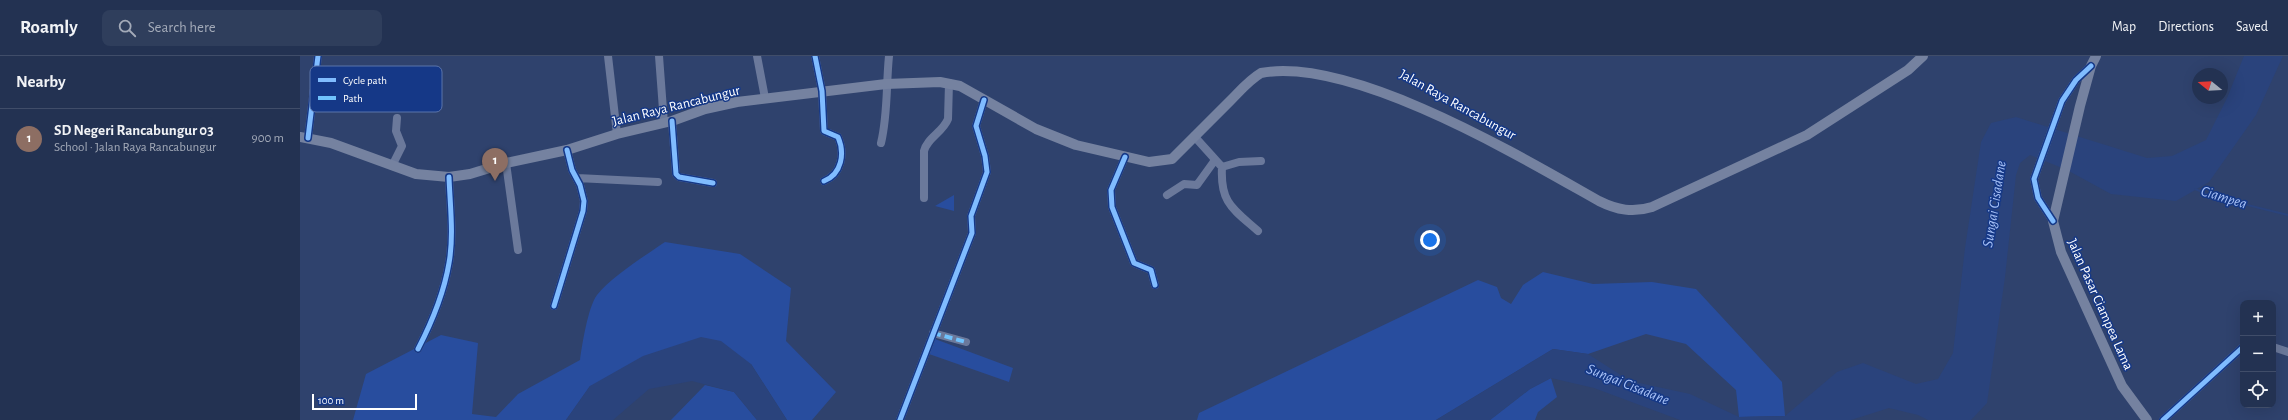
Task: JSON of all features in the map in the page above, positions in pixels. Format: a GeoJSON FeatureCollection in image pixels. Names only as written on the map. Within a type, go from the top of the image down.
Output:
{"type":"FeatureCollection","features":[{"type":"Feature","properties":{"kind":"main road","name":"Jalan Raya Rancabungur"},"geometry":{"type":"LineString","coordinates":[[1426,99],[1479,127],[1608,206],[1635,211],[1652,207],[1807,135],[1908,70],[1923,56]]}},
{"type":"Feature","properties":{"kind":"main road","name":"Jalan Pasar Ciampea Lama"},"geometry":{"type":"LineString","coordinates":[[2096,56],[2091,66],[2080,106],[2058,192],[2053,221],[2061,252],[2122,386],[2147,420]]}},
{"type":"Feature","properties":{"kind":"main road","name":"Jalan Raya Rancabungur"},"geometry":{"type":"LineString","coordinates":[[304,138],[342,147],[416,174],[449,177],[470,174],[506,163],[567,150],[617,134],[668,122],[705,109],[765,98],[886,84],[950,83],[960,86],[1057,138],[1125,157],[1149,162],[1172,159],[1259,74],[1284,66],[1324,66]]}},
{"type":"Feature","properties":{"kind":"street"},"geometry":{"type":"LineString","coordinates":[[316,66],[318,56]]}},
{"type":"Feature","properties":{"kind":"street"},"geometry":{"type":"LineString","coordinates":[[608,56],[617,134]]}},
{"type":"Feature","properties":{"kind":"street"},"geometry":{"type":"LineString","coordinates":[[659,56],[676,174],[679,177],[713,183]]}},
{"type":"Feature","properties":{"kind":"street"},"geometry":{"type":"LineString","coordinates":[[757,56],[765,98]]}},
{"type":"Feature","properties":{"kind":"street"},"geometry":{"type":"LineString","coordinates":[[815,56],[822,91],[824,131],[838,137],[840,147],[839,169],[834,176],[824,181]]}},
{"type":"Feature","properties":{"kind":"street"},"geometry":{"type":"LineString","coordinates":[[881,142],[884,128],[889,56]]}},
{"type":"Feature","properties":{"kind":"street"},"geometry":{"type":"LineString","coordinates":[[2053,221],[2036,192],[2036,173],[2055,117],[2069,89],[2091,66]]}},
{"type":"Feature","properties":{"kind":"street"},"geometry":{"type":"LineString","coordinates":[[924,198],[924,151],[928,142],[935,137],[948,119],[950,83]]}},
{"type":"Feature","properties":{"kind":"street"},"geometry":{"type":"LineString","coordinates":[[900,420],[972,233],[971,216],[987,172],[985,156],[976,126],[984,100]]}},
{"type":"Feature","properties":{"kind":"street"},"geometry":{"type":"LineString","coordinates":[[304,138],[310,103]]}},
{"type":"Feature","properties":{"kind":"street"},"geometry":{"type":"LineString","coordinates":[[392,166],[402,146],[396,131],[397,118]]}},
{"type":"Feature","properties":{"kind":"street"},"geometry":{"type":"LineString","coordinates":[[1194,136],[1222,167],[1222,185],[1225,197],[1240,216],[1258,231]]}},
{"type":"Feature","properties":{"kind":"street"},"geometry":{"type":"LineString","coordinates":[[554,306],[583,211],[584,201],[577,178],[572,170],[567,150]]}},
{"type":"Feature","properties":{"kind":"street"},"geometry":{"type":"LineString","coordinates":[[1125,157],[1111,190],[1112,207],[1134,263],[1151,270],[1155,285]]}},
{"type":"Feature","properties":{"kind":"street"},"geometry":{"type":"LineString","coordinates":[[1167,195],[1181,185],[1197,185],[1215,160]]}},
{"type":"Feature","properties":{"kind":"street"},"geometry":{"type":"LineString","coordinates":[[1222,167],[1239,162],[1261,161]]}},
{"type":"Feature","properties":{"kind":"street"},"geometry":{"type":"LineString","coordinates":[[506,163],[518,250]]}},
{"type":"Feature","properties":{"kind":"street"},"geometry":{"type":"LineString","coordinates":[[418,349],[429,329],[445,284],[449,262],[449,177]]}},
{"type":"Feature","properties":{"kind":"street"},"geometry":{"type":"LineString","coordinates":[[577,178],[658,182]]}},
{"type":"Feature","properties":{"kind":"street"},"geometry":{"type":"LineString","coordinates":[[933,333],[966,342]]}},
{"type":"Feature","properties":{"kind":"street"},"geometry":{"type":"LineString","coordinates":[[2276,348],[2288,352]]}},
{"type":"Feature","properties":{"kind":"street"},"geometry":{"type":"LineString","coordinates":[[2163,420],[2240,350]]}},
{"type":"Feature","properties":{"kind":"shaded area"},"geometry":{"type":"Polygon","coordinates":[[[954,195],[954,211],[935,206],[954,195]]]}},
{"type":"Feature","properties":{"kind":"shaded area"},"geometry":{"type":"Polygon","coordinates":[[[665,242],[740,254],[791,288],[786,341],[836,392],[812,420],[787,420],[751,364],[590,386],[566,420],[353,420],[366,374],[441,335],[478,343],[472,414],[496,417],[518,394],[580,360],[588,317],[597,295],[611,281],[665,242]]]}},
{"type":"Feature","properties":{"kind":"shaded area"},"geometry":{"type":"Polygon","coordinates":[[[1543,272],[1593,284],[1652,282],[1696,289],[1782,382],[1785,416],[1739,417],[1736,390],[1686,344],[1646,334],[1588,354],[1553,349],[1436,420],[1197,420],[1199,413],[1478,280],[1497,287],[1501,298],[1511,304],[1523,285],[1543,272]]]}},
{"type":"Feature","properties":{"kind":"shaded area"},"geometry":{"type":"Polygon","coordinates":[[[935,339],[1013,368],[1009,382],[929,354],[935,339]]]}},
{"type":"Feature","properties":{"kind":"shaded area"},"geometry":{"type":"Polygon","coordinates":[[[1551,378],[1557,397],[1538,412],[1535,420],[1490,420],[1530,389],[1551,378]]]}},
{"type":"Feature","properties":{"kind":"shaded area"},"geometry":{"type":"Polygon","coordinates":[[[705,385],[734,392],[757,420],[671,420],[705,385]]]}},
{"type":"Feature","properties":{"kind":"water","name":"Sungai Cisadane"},"geometry":{"type":"Polygon","coordinates":[[[2244,56],[2283,56],[2256,115],[2209,182],[2176,201],[2111,194],[2067,170],[2030,155],[2020,163],[2016,175],[2005,277],[1987,403],[1971,420],[1928,420],[1918,415],[1889,408],[1851,420],[1680,420],[1594,388],[1551,378],[1530,389],[1490,420],[1436,420],[1553,349],[1588,354],[1630,381],[1690,394],[1739,417],[1785,416],[1837,372],[1863,363],[1916,384],[1938,379],[1953,353],[1965,248],[1981,142],[1991,123],[2016,117],[2147,158],[2172,156],[2206,140],[2224,104],[2228,104],[2228,96],[2244,56]]]}},
{"type":"Feature","properties":{"kind":"water"},"geometry":{"type":"Polygon","coordinates":[[[701,337],[721,341],[751,364],[787,420],[757,420],[734,392],[692,381],[649,389],[613,420],[566,420],[590,386],[643,356],[701,337]]]}},
{"type":"Feature","properties":{"kind":"waterway","name":"Ciampea"},"geometry":{"type":"LineString","coordinates":[[2195,189],[2215,197],[2288,215]]}},
{"type":"Feature","properties":{"kind":"marked path"},"geometry":{"type":"LineString","coordinates":[[933,333],[966,342]]}},
{"type":"Feature","properties":{"kind":"cycle path"},"geometry":{"type":"LineString","coordinates":[[317,66],[318,56]]}},
{"type":"Feature","properties":{"kind":"cycle path"},"geometry":{"type":"LineString","coordinates":[[815,56],[822,91],[824,131],[838,137],[841,150],[838,168],[830,178],[824,181]]}},
{"type":"Feature","properties":{"kind":"cycle path"},"geometry":{"type":"LineString","coordinates":[[2053,221],[2038,198],[2034,179],[2062,101],[2076,80],[2091,66]]}},
{"type":"Feature","properties":{"kind":"cycle path"},"geometry":{"type":"LineString","coordinates":[[900,420],[972,233],[971,216],[987,172],[985,156],[976,126],[984,100]]}},
{"type":"Feature","properties":{"kind":"cycle path"},"geometry":{"type":"LineString","coordinates":[[308,138],[311,112]]}},
{"type":"Feature","properties":{"kind":"cycle path"},"geometry":{"type":"LineString","coordinates":[[672,121],[676,174],[679,177],[713,183]]}},
{"type":"Feature","properties":{"kind":"cycle path"},"geometry":{"type":"LineString","coordinates":[[554,306],[583,211],[584,201],[580,185],[572,170],[567,150]]}},
{"type":"Feature","properties":{"kind":"cycle path"},"geometry":{"type":"LineString","coordinates":[[1125,157],[1111,190],[1112,207],[1134,263],[1151,270],[1155,285]]}},
{"type":"Feature","properties":{"kind":"cycle path"},"geometry":{"type":"LineString","coordinates":[[418,349],[437,307],[449,263],[451,231],[449,177]]}},
{"type":"Feature","properties":{"kind":"cycle path"},"geometry":{"type":"LineString","coordinates":[[2163,420],[2240,350]]}},
{"type":"Feature","properties":{"kind":"place","name":"SD Negeri Rancabungur 03"},"geometry":{"type":"Point","coordinates":[495,181]}}]}
